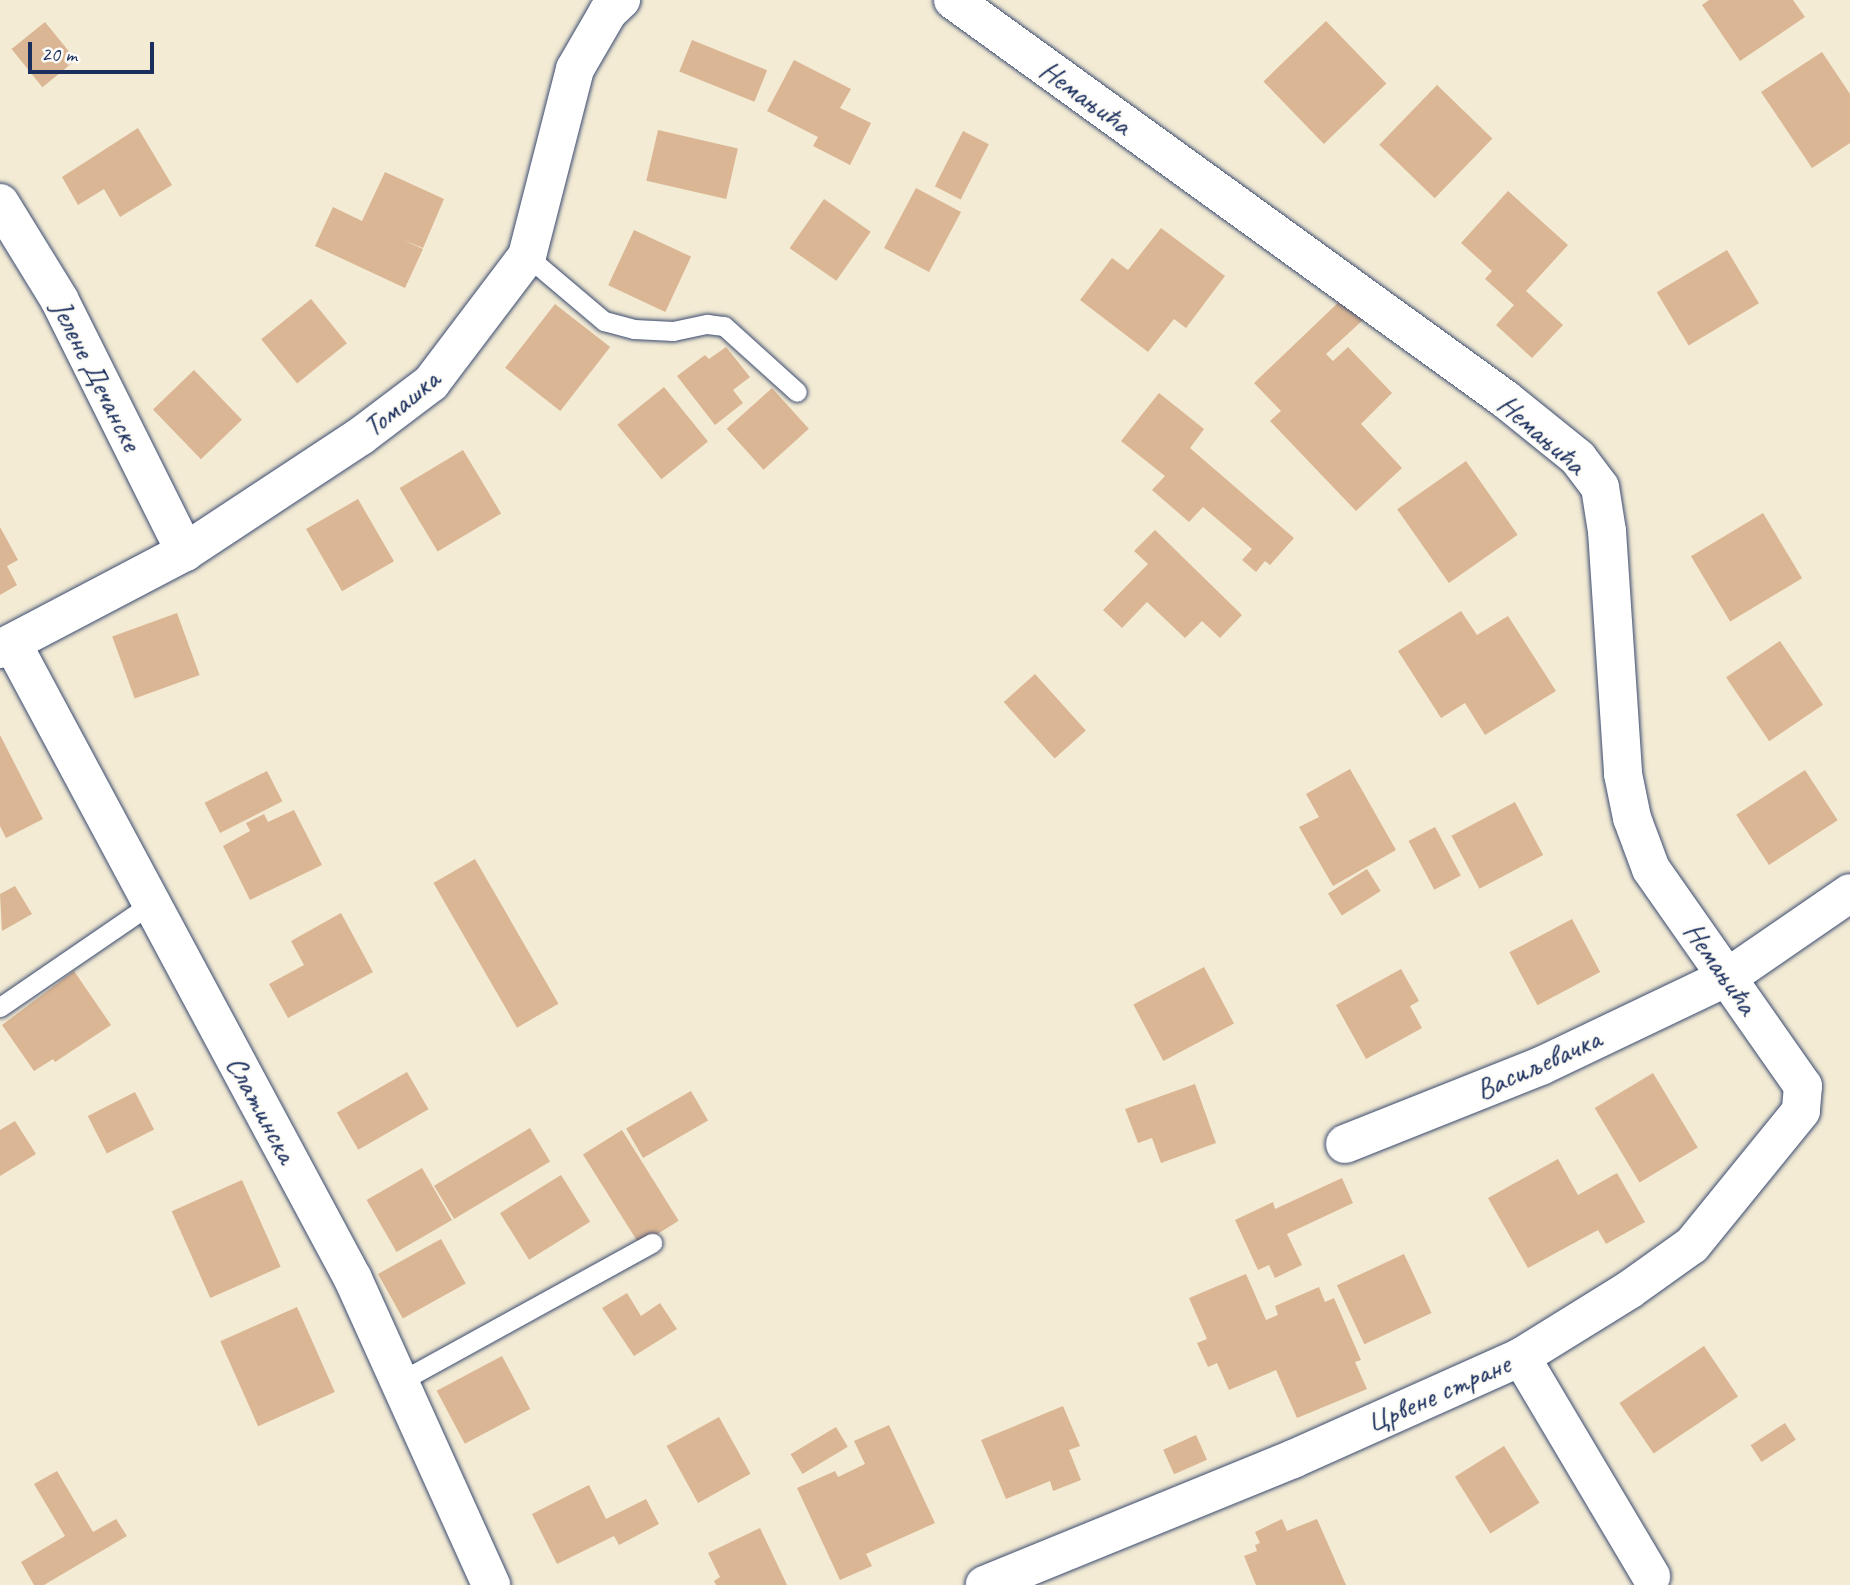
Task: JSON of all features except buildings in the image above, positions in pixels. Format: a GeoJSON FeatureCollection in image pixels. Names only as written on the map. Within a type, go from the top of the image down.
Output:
{"type":"FeatureCollection","features":[{"type":"Feature","properties":{"kind":"street","name":"Томашка"},"geometry":{"type":"LineString","coordinates":[[6,646],[185,552],[361,436],[431,383],[527,256],[575,69],[608,12],[621,0]]}},
{"type":"Feature","properties":{"kind":"street","name":"Немањића"},"geometry":{"type":"LineString","coordinates":[[953,0],[1505,399],[1578,458],[1600,487],[1607,531],[1623,774],[1632,818],[1651,869],[1803,1086]]}},
{"type":"Feature","properties":{"kind":"street","name":"Јелене Дечанске"},"geometry":{"type":"LineString","coordinates":[[0,203],[59,299],[185,552]]}},
{"type":"Feature","properties":{"kind":"street","name":"Слатинска"},"geometry":{"type":"LineString","coordinates":[[6,646],[152,903],[353,1279],[491,1585]]}},
{"type":"Feature","properties":{"kind":"street","name":"Васиљевачка"},"geometry":{"type":"LineString","coordinates":[[1345,1144],[1541,1066],[1728,977],[1850,893]]}},
{"type":"Feature","properties":{"kind":"street","name":"Црвене стране"},"geometry":{"type":"LineString","coordinates":[[985,1585],[1293,1459],[1521,1357],[1629,1290],[1692,1245],[1801,1111],[1803,1086]]}},
{"type":"Feature","properties":{"kind":"street"},"geometry":{"type":"LineString","coordinates":[[1521,1357],[1651,1576]]}},
{"type":"Feature","properties":{"kind":"lane"},"geometry":{"type":"LineString","coordinates":[[527,256],[604,321],[634,329],[673,331],[724,326],[797,392]]}},
{"type":"Feature","properties":{"kind":"lane"},"geometry":{"type":"LineString","coordinates":[[0,1007],[152,903]]}},
{"type":"Feature","properties":{"kind":"lane"},"geometry":{"type":"LineString","coordinates":[[399,1382],[652,1243]]}}]}
